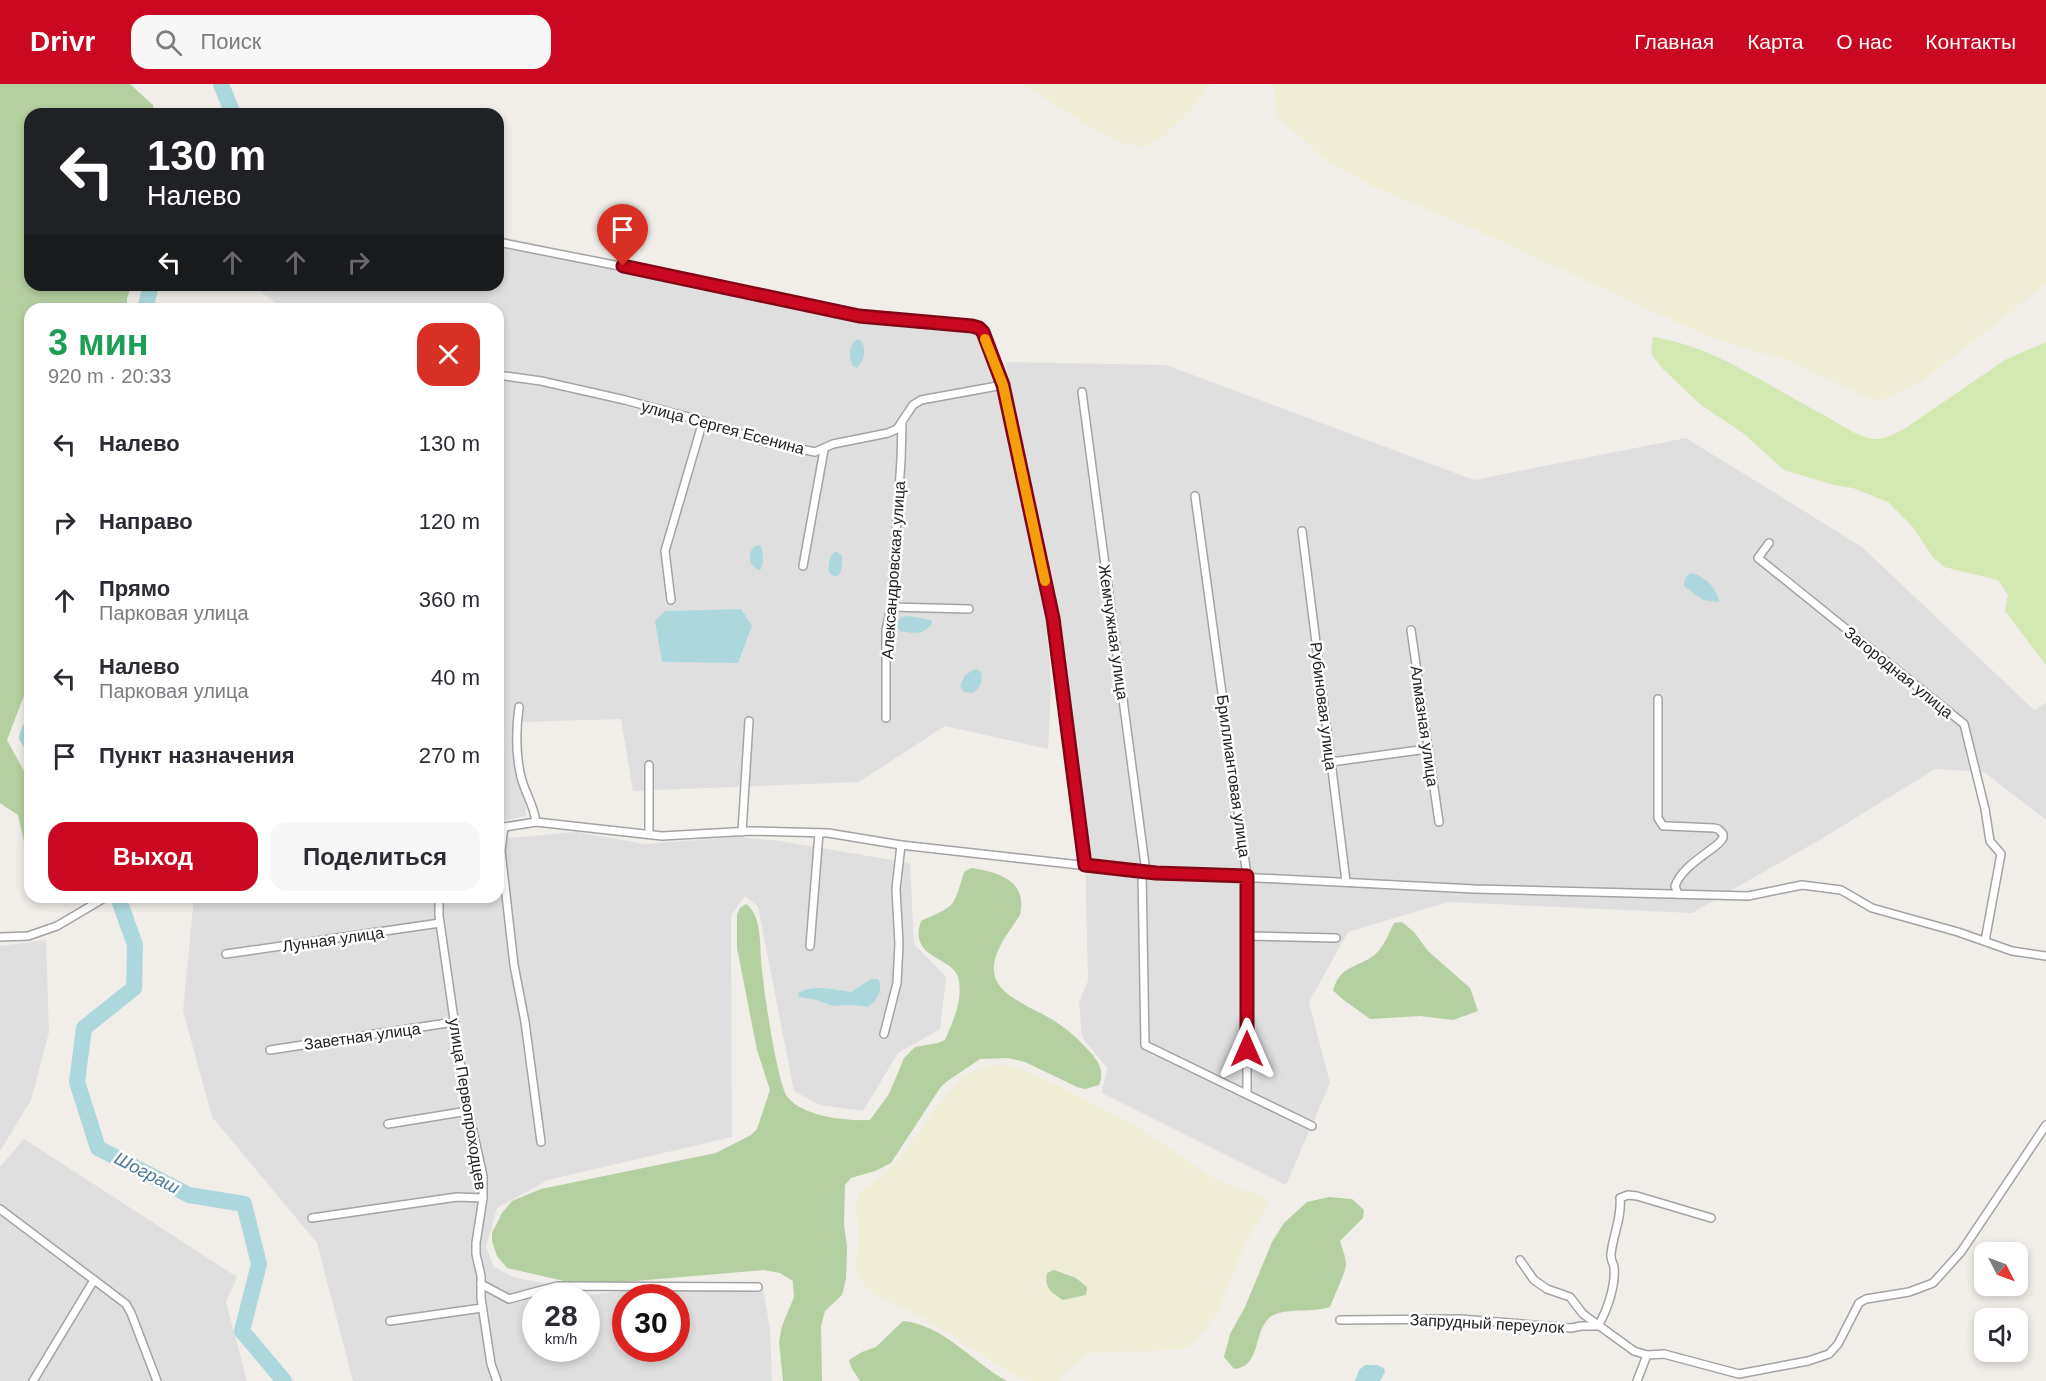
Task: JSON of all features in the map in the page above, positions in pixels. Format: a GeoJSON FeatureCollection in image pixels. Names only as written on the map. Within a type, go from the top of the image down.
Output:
{"type":"FeatureCollection","features":[{"type":"Feature","properties":{"kind":"street"},"geometry":{"type":"LineString","coordinates":[[504,243],[859,316],[972,326],[983,332],[1003,385],[1053,618],[1085,865]]}},
{"type":"Feature","properties":{"kind":"street","name":"улица Сергея Есенина"},"geometry":{"type":"LineString","coordinates":[[504,376],[551,383],[703,421],[765,442],[815,452],[824,450],[833,444],[888,433],[897,429],[913,405],[921,400],[1003,385]]}},
{"type":"Feature","properties":{"kind":"street","name":"Жемчужная улица"},"geometry":{"type":"LineString","coordinates":[[1082,392],[1144,872],[1145,1045],[1312,1126]]}},
{"type":"Feature","properties":{"kind":"street"},"geometry":{"type":"LineString","coordinates":[[671,600],[665,551],[703,421]]}},
{"type":"Feature","properties":{"kind":"street","name":"Александровская улица"},"geometry":{"type":"LineString","coordinates":[[886,718],[886,630],[891,607],[902,423]]}},
{"type":"Feature","properties":{"kind":"street"},"geometry":{"type":"LineString","coordinates":[[803,566],[824,450]]}},
{"type":"Feature","properties":{"kind":"street","name":"Бриллиантовая улица"},"geometry":{"type":"LineString","coordinates":[[1195,496],[1247,876],[1247,1094]]}},
{"type":"Feature","properties":{"kind":"street","name":"Рубиновая улица"},"geometry":{"type":"LineString","coordinates":[[1302,531],[1346,881]]}},
{"type":"Feature","properties":{"kind":"street","name":"Загородная улица"},"geometry":{"type":"LineString","coordinates":[[1769,543],[1758,558],[1964,724],[1985,809],[1990,841],[2001,854],[1985,941]]}},
{"type":"Feature","properties":{"kind":"street"},"geometry":{"type":"LineString","coordinates":[[891,607],[969,609]]}},
{"type":"Feature","properties":{"kind":"street","name":"Алмазная улица"},"geometry":{"type":"LineString","coordinates":[[1411,630],[1439,822]]}},
{"type":"Feature","properties":{"kind":"street"},"geometry":{"type":"LineString","coordinates":[[1658,699],[1659,822],[1668,826],[1713,828],[1723,834],[1719,843],[1683,870],[1675,886],[1678,894]]}},
{"type":"Feature","properties":{"kind":"street"},"geometry":{"type":"LineString","coordinates":[[519,707],[517,723],[521,776],[533,803],[536,822]]}},
{"type":"Feature","properties":{"kind":"street"},"geometry":{"type":"LineString","coordinates":[[742,832],[748,721]]}},
{"type":"Feature","properties":{"kind":"street"},"geometry":{"type":"LineString","coordinates":[[1331,762],[1427,749]]}},
{"type":"Feature","properties":{"kind":"street"},"geometry":{"type":"LineString","coordinates":[[649,765],[649,834]]}},
{"type":"Feature","properties":{"kind":"street"},"geometry":{"type":"LineString","coordinates":[[504,827],[536,822],[662,836],[742,832],[819,833],[901,845],[1144,872],[1474,889],[1748,896],[1802,885],[1841,890],[1872,908],[2012,951],[2046,956]]}},
{"type":"Feature","properties":{"kind":"street"},"geometry":{"type":"LineString","coordinates":[[810,946],[819,833]]}},
{"type":"Feature","properties":{"kind":"street"},"geometry":{"type":"LineString","coordinates":[[885,1034],[897,983],[899,944],[896,889],[901,845]]}},
{"type":"Feature","properties":{"kind":"street"},"geometry":{"type":"LineString","coordinates":[[504,877],[514,965],[525,1022],[541,1142]]}},
{"type":"Feature","properties":{"kind":"street"},"geometry":{"type":"LineString","coordinates":[[0,937],[28,936],[57,926],[96,903]]}},
{"type":"Feature","properties":{"kind":"street","name":"улица Первопроходцев"},"geometry":{"type":"LineString","coordinates":[[439,903],[440,923],[468,1111],[483,1176],[483,1197],[476,1243],[482,1308],[491,1364],[497,1381]]}},
{"type":"Feature","properties":{"kind":"street","name":"Лунная улица"},"geometry":{"type":"LineString","coordinates":[[226,954],[440,923]]}},
{"type":"Feature","properties":{"kind":"street"},"geometry":{"type":"LineString","coordinates":[[1247,936],[1336,938]]}},
{"type":"Feature","properties":{"kind":"street","name":"Заветная улица"},"geometry":{"type":"LineString","coordinates":[[270,1050],[454,1023]]}},
{"type":"Feature","properties":{"kind":"street"},"geometry":{"type":"LineString","coordinates":[[388,1124],[468,1111]]}},
{"type":"Feature","properties":{"kind":"street"},"geometry":{"type":"LineString","coordinates":[[1520,1260],[1534,1280],[1547,1289],[1570,1297],[1583,1314],[1634,1352],[1647,1355],[1664,1354],[1739,1374],[1798,1363],[1829,1354],[1838,1344],[1859,1303],[1866,1299],[1908,1292],[1933,1283],[1961,1252],[2046,1125]]}},
{"type":"Feature","properties":{"kind":"street"},"geometry":{"type":"LineString","coordinates":[[1598,1326],[1604,1316],[1612,1285],[1614,1265],[1611,1255],[1621,1207],[1620,1198],[1628,1195],[1637,1196],[1711,1218]]}},
{"type":"Feature","properties":{"kind":"street"},"geometry":{"type":"LineString","coordinates":[[312,1218],[457,1197],[483,1197]]}},
{"type":"Feature","properties":{"kind":"street"},"geometry":{"type":"LineString","coordinates":[[0,1209],[126,1305],[132,1312],[157,1381]]}},
{"type":"Feature","properties":{"kind":"street"},"geometry":{"type":"LineString","coordinates":[[33,1381],[94,1280]]}},
{"type":"Feature","properties":{"kind":"street"},"geometry":{"type":"LineString","coordinates":[[481,1284],[509,1299],[556,1286],[758,1287]]}},
{"type":"Feature","properties":{"kind":"street"},"geometry":{"type":"LineString","coordinates":[[390,1321],[482,1308]]}},
{"type":"Feature","properties":{"kind":"street","name":"Запрудный переулок"},"geometry":{"type":"LineString","coordinates":[[1340,1320],[1460,1319],[1571,1328],[1598,1326]]}},
{"type":"Feature","properties":{"kind":"street"},"geometry":{"type":"LineString","coordinates":[[1637,1381],[1647,1355]]}},
{"type":"Feature","properties":{"kind":"shaded area"},"geometry":{"type":"Polygon","coordinates":[[[1023,84],[1210,84],[1187,114],[1160,139],[1144,147],[1126,144],[1091,128],[1023,84]]]}},
{"type":"Feature","properties":{"kind":"shaded area"},"geometry":{"type":"Polygon","coordinates":[[[1274,84],[2046,84],[2046,284],[1921,382],[1889,398],[1872,400],[1793,362],[1709,337],[1472,228],[1376,188],[1328,162],[1277,116],[1274,84]]]}},
{"type":"Feature","properties":{"kind":"shaded area"},"geometry":{"type":"Polygon","coordinates":[[[504,237],[870,315],[979,335],[1001,398],[1046,615],[1006,362],[1166,365],[1474,480],[1686,438],[1862,547],[2034,710],[2046,703],[2046,820],[1984,772],[1935,769],[1823,838],[1692,913],[1448,902],[1348,932],[1309,1002],[1330,1083],[1286,1185],[1102,1093],[1107,1068],[1082,1037],[1079,1002],[1088,981],[1085,853],[1046,616],[1051,688],[1048,749],[945,726],[859,782],[633,791],[621,719],[521,722],[526,816],[504,821],[504,303],[276,303],[261,292],[504,291],[504,237]]]}},
{"type":"Feature","properties":{"kind":"shaded area"},"geometry":{"type":"Polygon","coordinates":[[[576,832],[645,844],[737,837],[780,841],[910,863],[914,944],[946,977],[940,1029],[898,1053],[863,1111],[820,1105],[794,1091],[758,907],[745,896],[731,915],[732,1137],[548,1180],[497,1208],[486,1247],[494,1267],[516,1278],[549,1284],[522,1284],[522,1362],[600,1362],[600,1294],[612,1292],[612,1362],[690,1362],[690,1286],[763,1288],[770,1329],[772,1381],[353,1381],[317,1243],[212,1117],[183,1011],[193,903],[504,903],[504,838],[576,832]]]}},
{"type":"Feature","properties":{"kind":"shaded area"},"geometry":{"type":"Polygon","coordinates":[[[46,940],[49,1032],[31,1100],[0,1151],[0,946],[46,940]]]}},
{"type":"Feature","properties":{"kind":"shaded area"},"geometry":{"type":"Polygon","coordinates":[[[989,1065],[1004,1065],[1019,1069],[1062,1087],[1142,1130],[1213,1178],[1235,1188],[1267,1197],[1268,1203],[1245,1244],[1218,1311],[1192,1344],[1177,1350],[1086,1353],[1058,1381],[1028,1381],[1014,1375],[926,1319],[876,1295],[859,1279],[856,1272],[859,1232],[856,1208],[859,1193],[889,1170],[900,1158],[956,1084],[968,1074],[989,1065]]]}},
{"type":"Feature","properties":{"kind":"shaded area"},"geometry":{"type":"Polygon","coordinates":[[[24,1139],[237,1277],[226,1302],[247,1381],[0,1381],[0,1167],[24,1139]]]}},
{"type":"Feature","properties":{"kind":"green space"},"geometry":{"type":"Polygon","coordinates":[[[0,84],[130,84],[153,105],[153,108],[24,108],[24,291],[130,291],[127,303],[24,303],[24,696],[7,740],[24,771],[24,841],[18,815],[0,803],[0,84]]]}},
{"type":"Feature","properties":{"kind":"green space"},"geometry":{"type":"Polygon","coordinates":[[[1653,337],[1676,342],[1720,358],[1861,436],[1874,439],[1886,437],[1904,429],[2005,360],[2046,342],[2046,665],[2005,611],[2008,595],[1998,580],[1944,567],[1932,556],[1912,526],[1888,502],[1853,488],[1834,485],[1784,470],[1743,433],[1701,405],[1663,369],[1651,354],[1653,337]]]}},
{"type":"Feature","properties":{"kind":"green space"},"geometry":{"type":"Polygon","coordinates":[[[971,868],[992,872],[1009,880],[1015,886],[1020,894],[1020,915],[1002,942],[996,957],[994,972],[997,981],[1010,996],[1056,1022],[1079,1040],[1098,1063],[1101,1080],[1099,1085],[1085,1089],[1025,1062],[1008,1058],[980,1059],[940,1088],[891,1163],[875,1171],[851,1178],[845,1185],[846,1279],[842,1295],[825,1311],[821,1326],[822,1381],[783,1381],[779,1342],[782,1326],[794,1297],[793,1281],[780,1273],[764,1270],[600,1284],[573,1283],[507,1268],[497,1256],[492,1233],[502,1213],[512,1201],[541,1189],[716,1153],[751,1135],[757,1129],[770,1090],[757,1050],[737,948],[737,915],[740,908],[746,904],[755,915],[759,929],[771,1032],[779,1074],[788,1098],[815,1114],[849,1120],[870,1120],[889,1094],[904,1058],[915,1047],[945,1040],[957,1010],[960,993],[958,977],[948,965],[925,950],[920,943],[919,933],[921,921],[941,912],[955,900],[964,872],[971,868]]]}},
{"type":"Feature","properties":{"kind":"green space"},"geometry":{"type":"Polygon","coordinates":[[[1402,922],[1414,932],[1428,951],[1470,988],[1478,1011],[1453,1020],[1420,1016],[1370,1019],[1336,994],[1333,990],[1340,976],[1349,968],[1377,953],[1394,923],[1402,922]]]}},
{"type":"Feature","properties":{"kind":"green space"},"geometry":{"type":"Polygon","coordinates":[[[1329,1197],[1352,1199],[1364,1210],[1363,1218],[1340,1241],[1346,1265],[1330,1307],[1281,1312],[1269,1318],[1264,1324],[1249,1362],[1243,1367],[1234,1369],[1224,1357],[1230,1334],[1245,1307],[1272,1242],[1284,1223],[1307,1202],[1329,1197]]]}},
{"type":"Feature","properties":{"kind":"green space"},"geometry":{"type":"Polygon","coordinates":[[[1054,1270],[1076,1278],[1087,1287],[1086,1295],[1063,1300],[1055,1295],[1049,1289],[1046,1278],[1047,1273],[1054,1270]]]}},
{"type":"Feature","properties":{"kind":"green space"},"geometry":{"type":"Polygon","coordinates":[[[903,1321],[932,1329],[1007,1381],[860,1381],[849,1360],[876,1347],[903,1321]]]}},
{"type":"Feature","properties":{"kind":"water"},"geometry":{"type":"Polygon","coordinates":[[[857,339],[862,343],[864,351],[862,362],[857,368],[853,366],[850,359],[850,349],[857,339]]]}},
{"type":"Feature","properties":{"kind":"water"},"geometry":{"type":"Polygon","coordinates":[[[757,545],[761,546],[763,555],[763,565],[760,570],[753,566],[750,559],[751,551],[757,545]]]}},
{"type":"Feature","properties":{"kind":"water"},"geometry":{"type":"Polygon","coordinates":[[[836,551],[842,556],[842,568],[839,575],[835,577],[829,572],[829,566],[830,558],[836,551]]]}},
{"type":"Feature","properties":{"kind":"water"},"geometry":{"type":"Polygon","coordinates":[[[1690,573],[1700,576],[1709,583],[1716,592],[1719,602],[1703,600],[1684,586],[1685,578],[1690,573]]]}},
{"type":"Feature","properties":{"kind":"water"},"geometry":{"type":"Polygon","coordinates":[[[741,609],[752,626],[738,663],[662,662],[655,621],[665,611],[741,609]]]}},
{"type":"Feature","properties":{"kind":"water"},"geometry":{"type":"Polygon","coordinates":[[[901,617],[931,620],[932,624],[921,632],[899,631],[897,623],[901,617]]]}},
{"type":"Feature","properties":{"kind":"water"},"geometry":{"type":"Polygon","coordinates":[[[975,669],[981,672],[981,684],[973,693],[964,692],[960,686],[965,675],[975,669]]]}},
{"type":"Feature","properties":{"kind":"water"},"geometry":{"type":"Polygon","coordinates":[[[871,979],[878,979],[880,991],[868,1007],[833,1006],[799,997],[798,993],[817,988],[851,992],[871,979]]]}},
{"type":"Feature","properties":{"kind":"water"},"geometry":{"type":"Polygon","coordinates":[[[1365,1365],[1377,1365],[1384,1368],[1385,1372],[1380,1381],[1355,1381],[1359,1370],[1365,1365]]]}},
{"type":"Feature","properties":{"kind":"waterway","name":"Шограш"},"geometry":{"type":"LineString","coordinates":[[221,84],[231,108]]}},
{"type":"Feature","properties":{"kind":"waterway","name":"Шограш"},"geometry":{"type":"LineString","coordinates":[[146,303],[150,291]]}},
{"type":"Feature","properties":{"kind":"waterway","name":"Шограш"},"geometry":{"type":"LineString","coordinates":[[120,903],[135,945],[134,988],[84,1028],[77,1082],[98,1148],[189,1195],[244,1204],[259,1264],[242,1331],[284,1381]]}},
{"type":"Feature","properties":{"kind":"slow traffic"},"geometry":{"type":"LineString","coordinates":[[985,339],[1003,385],[1045,581]]}},
{"type":"Feature","properties":{"kind":"route"},"geometry":{"type":"LineString","coordinates":[[623,266],[859,316],[972,326],[983,332],[1003,385],[1053,618],[1085,865],[1156,873],[1247,876],[1247,1049]]}}]}
